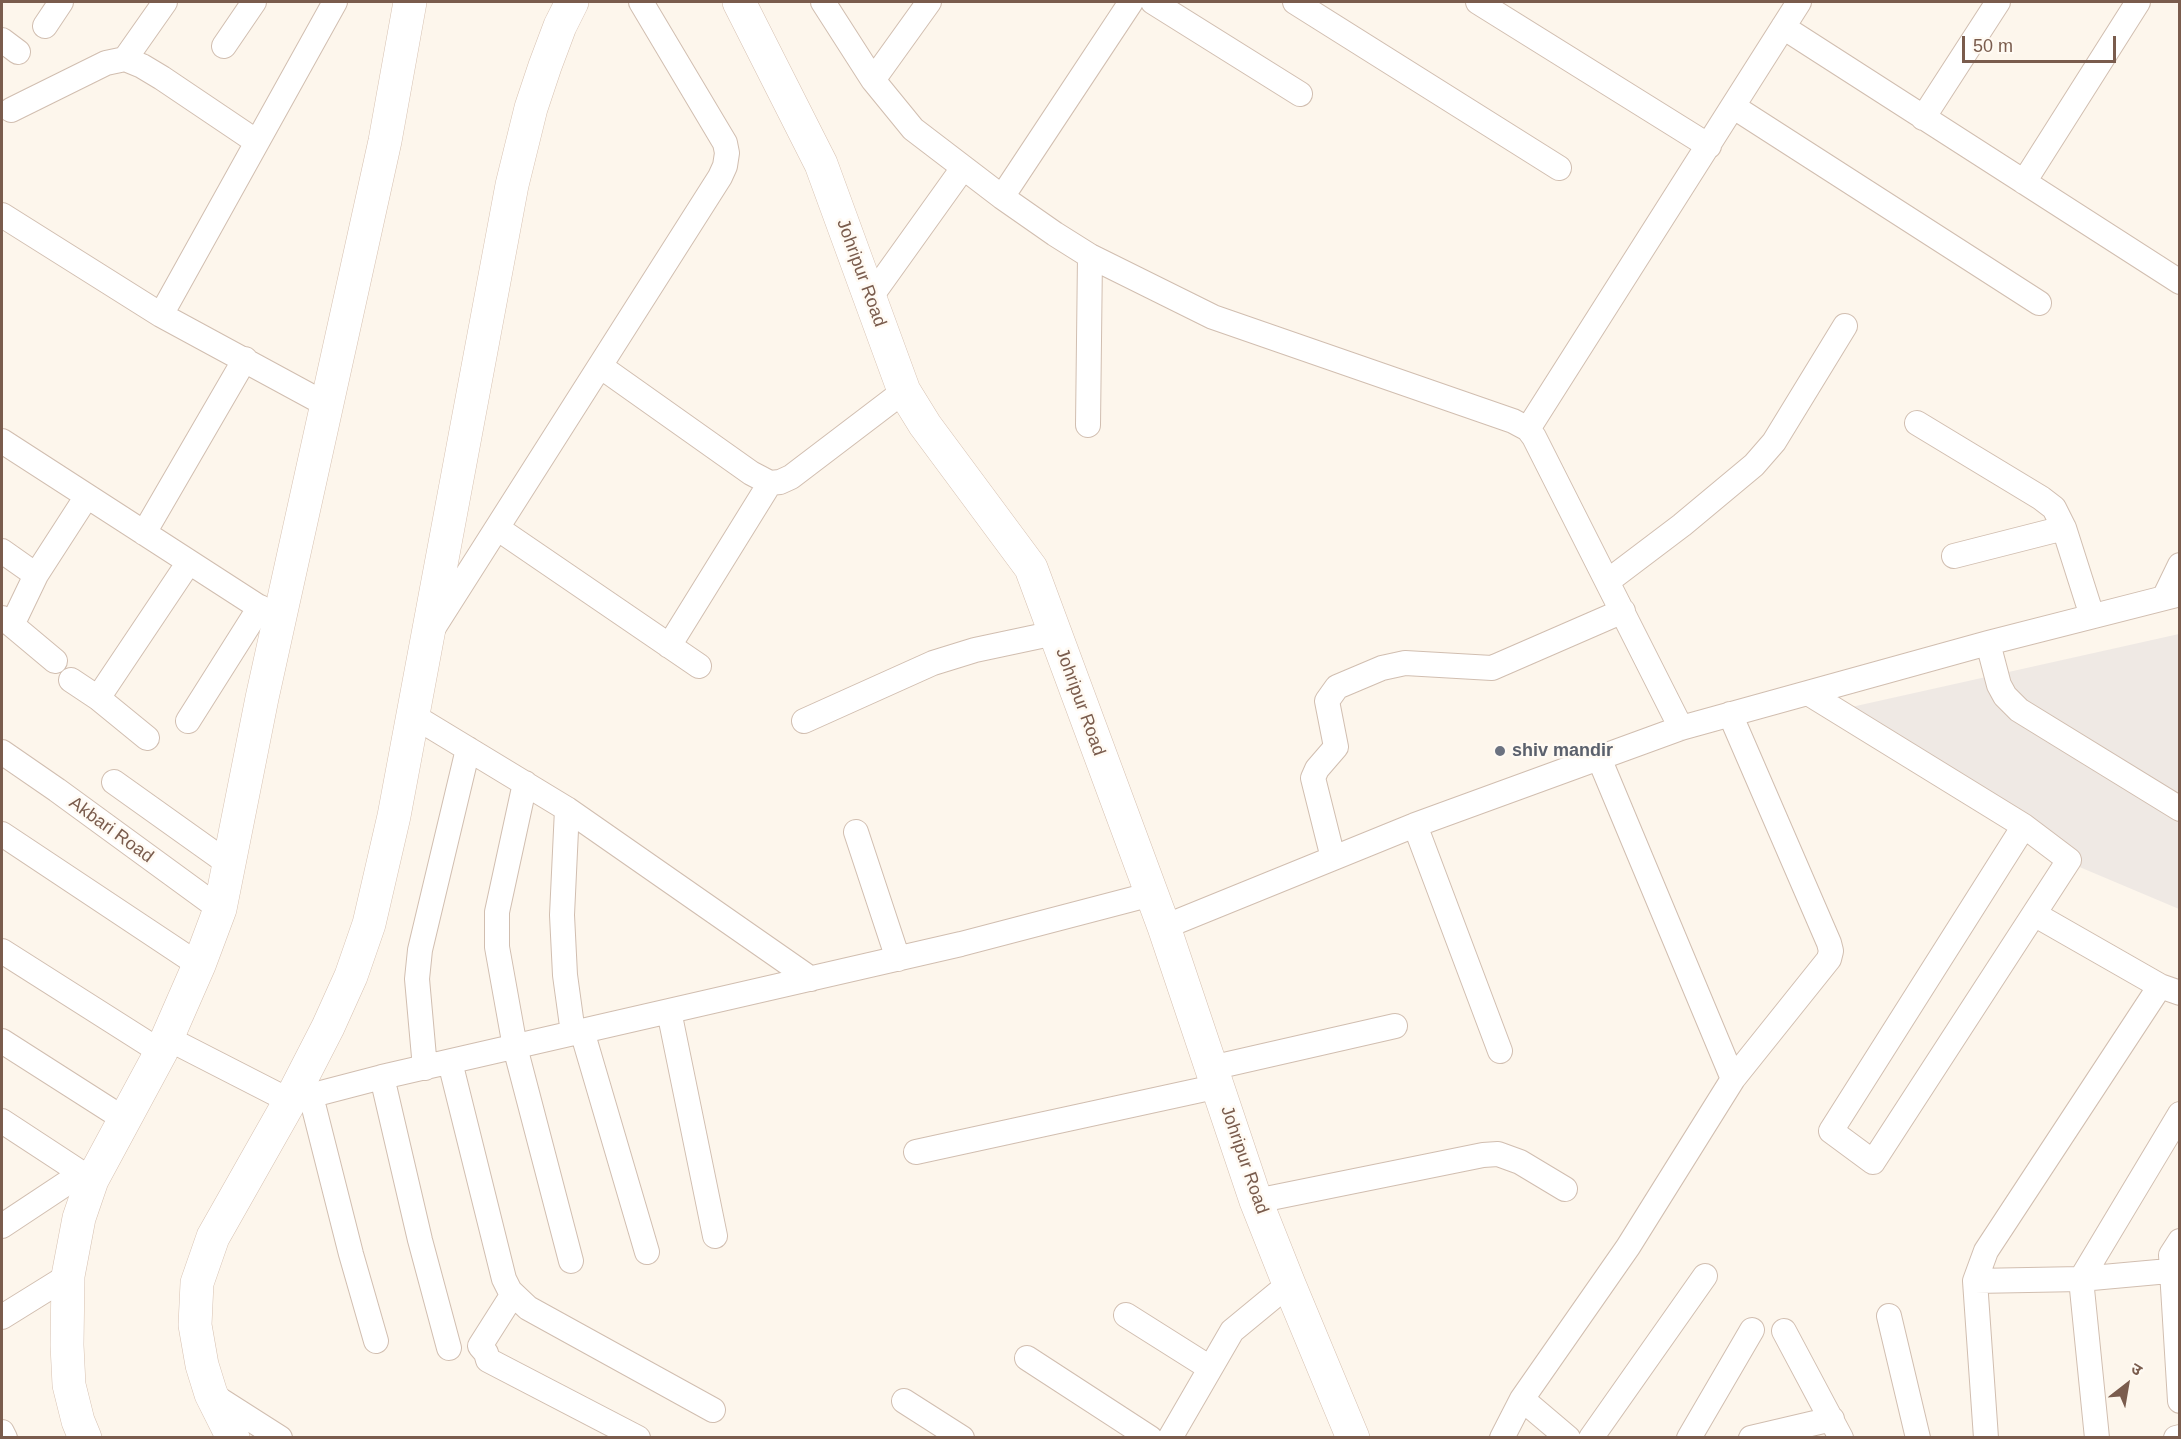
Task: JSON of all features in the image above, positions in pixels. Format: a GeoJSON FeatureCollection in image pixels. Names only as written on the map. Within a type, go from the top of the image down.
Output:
{"type":"FeatureCollection","features":[{"type":"Feature","properties":{"kind":"street"},"geometry":{"type":"LineString","coordinates":[[45,26],[61,2]]}},
{"type":"Feature","properties":{"kind":"street"},"geometry":{"type":"LineString","coordinates":[[125,59],[165,2]]}},
{"type":"Feature","properties":{"kind":"street"},"geometry":{"type":"LineString","coordinates":[[224,46],[254,2]]}},
{"type":"Feature","properties":{"kind":"street"},"geometry":{"type":"LineString","coordinates":[[161,315],[334,2]]}},
{"type":"Feature","properties":{"kind":"street"},"geometry":{"type":"LineString","coordinates":[[85,1437],[78,1421],[69,1385],[68,1276],[87,1177],[174,1047],[199,965],[220,909],[269,614],[327,405],[385,141],[410,2]]}},
{"type":"Feature","properties":{"kind":"street"},"geometry":{"type":"LineString","coordinates":[[233,1437],[211,1394],[195,1325],[197,1284],[213,1237],[301,1098],[351,976],[369,924],[394,816],[512,185],[531,108],[560,26],[572,2]]}},
{"type":"Feature","properties":{"kind":"street"},"geometry":{"type":"LineString","coordinates":[[426,640],[720,177],[728,153],[725,143],[641,2]]}},
{"type":"Feature","properties":{"kind":"street","name":"Johripur Road"},"geometry":{"type":"LineString","coordinates":[[739,2],[821,164],[904,391],[925,425],[1030,568],[1164,927],[1256,1201],[1353,1437]]}},
{"type":"Feature","properties":{"kind":"street"},"geometry":{"type":"LineString","coordinates":[[873,80],[929,2]]}},
{"type":"Feature","properties":{"kind":"street"},"geometry":{"type":"LineString","coordinates":[[1002,197],[1131,2]]}},
{"type":"Feature","properties":{"kind":"street"},"geometry":{"type":"LineString","coordinates":[[1153,2],[1300,94]]}},
{"type":"Feature","properties":{"kind":"street"},"geometry":{"type":"LineString","coordinates":[[1295,2],[1559,168]]}},
{"type":"Feature","properties":{"kind":"street"},"geometry":{"type":"LineString","coordinates":[[1478,2],[1709,146]]}},
{"type":"Feature","properties":{"kind":"street"},"geometry":{"type":"LineString","coordinates":[[1528,429],[1800,2]]}},
{"type":"Feature","properties":{"kind":"street"},"geometry":{"type":"LineString","coordinates":[[1923,117],[1998,2]]}},
{"type":"Feature","properties":{"kind":"street"},"geometry":{"type":"LineString","coordinates":[[2024,182],[2138,2]]}},
{"type":"Feature","properties":{"kind":"street"},"geometry":{"type":"LineString","coordinates":[[829,5],[873,80],[913,129],[1002,197],[1090,256],[1214,317],[1513,421],[1528,429],[1534,436],[1608,580],[1681,728]]}},
{"type":"Feature","properties":{"kind":"street"},"geometry":{"type":"LineString","coordinates":[[1783,27],[2180,282]]}},
{"type":"Feature","properties":{"kind":"street"},"geometry":{"type":"LineString","coordinates":[[11,110],[106,63],[125,59],[162,78],[257,142]]}},
{"type":"Feature","properties":{"kind":"street"},"geometry":{"type":"LineString","coordinates":[[1734,106],[2039,303]]}},
{"type":"Feature","properties":{"kind":"street"},"geometry":{"type":"LineString","coordinates":[[870,298],[963,168]]}},
{"type":"Feature","properties":{"kind":"street"},"geometry":{"type":"LineString","coordinates":[[2,215],[161,315],[327,405]]}},
{"type":"Feature","properties":{"kind":"street"},"geometry":{"type":"LineString","coordinates":[[1088,425],[1090,256]]}},
{"type":"Feature","properties":{"kind":"street"},"geometry":{"type":"LineString","coordinates":[[1608,580],[1682,525],[1754,465],[1774,442],[1845,326]]}},
{"type":"Feature","properties":{"kind":"street"},"geometry":{"type":"LineString","coordinates":[[144,533],[245,359]]}},
{"type":"Feature","properties":{"kind":"street"},"geometry":{"type":"LineString","coordinates":[[600,366],[751,473],[770,483],[791,477],[904,391]]}},
{"type":"Feature","properties":{"kind":"street"},"geometry":{"type":"LineString","coordinates":[[1917,423],[2054,508],[2064,528],[2092,616]]}},
{"type":"Feature","properties":{"kind":"street"},"geometry":{"type":"LineString","coordinates":[[2,441],[269,614]]}},
{"type":"Feature","properties":{"kind":"street"},"geometry":{"type":"LineString","coordinates":[[669,646],[770,483]]}},
{"type":"Feature","properties":{"kind":"street"},"geometry":{"type":"LineString","coordinates":[[55,661],[7,622],[87,496]]}},
{"type":"Feature","properties":{"kind":"street"},"geometry":{"type":"LineString","coordinates":[[497,528],[699,666]]}},
{"type":"Feature","properties":{"kind":"street"},"geometry":{"type":"LineString","coordinates":[[1954,556],[2064,528]]}},
{"type":"Feature","properties":{"kind":"street"},"geometry":{"type":"LineString","coordinates":[[2,551],[36,574]]}},
{"type":"Feature","properties":{"kind":"street"},"geometry":{"type":"LineString","coordinates":[[98,698],[189,562]]}},
{"type":"Feature","properties":{"kind":"street"},"geometry":{"type":"LineString","coordinates":[[1164,927],[1415,825],[1681,728],[1988,643],[2172,596],[2180,565]]}},
{"type":"Feature","properties":{"kind":"street"},"geometry":{"type":"LineString","coordinates":[[1334,858],[1313,778],[1317,769],[1336,747],[1327,701],[1337,687],[1382,668],[1405,663],[1492,668],[1623,611]]}},
{"type":"Feature","properties":{"kind":"street"},"geometry":{"type":"LineString","coordinates":[[188,721],[269,614]]}},
{"type":"Feature","properties":{"kind":"street"},"geometry":{"type":"LineString","coordinates":[[804,721],[933,663],[975,650],[1055,633]]}},
{"type":"Feature","properties":{"kind":"street"},"geometry":{"type":"LineString","coordinates":[[1988,643],[1999,686],[2004,696],[2019,710],[2180,809]]}},
{"type":"Feature","properties":{"kind":"street"},"geometry":{"type":"LineString","coordinates":[[71,680],[98,698],[147,738]]}},
{"type":"Feature","properties":{"kind":"street"},"geometry":{"type":"LineString","coordinates":[[1808,693],[2024,826],[2069,860],[1872,1162],[1831,1131],[2024,826]]}},
{"type":"Feature","properties":{"kind":"street"},"geometry":{"type":"LineString","coordinates":[[1502,1437],[1522,1400],[1628,1247],[1733,1079],[1826,965],[1831,951],[1730,714]]}},
{"type":"Feature","properties":{"kind":"street"},"geometry":{"type":"LineString","coordinates":[[412,715],[567,809],[811,979]]}},
{"type":"Feature","properties":{"kind":"street"},"geometry":{"type":"LineString","coordinates":[[425,1068],[417,979],[420,950],[468,749]]}},
{"type":"Feature","properties":{"kind":"street","name":"Akbari Road"},"geometry":{"type":"LineString","coordinates":[[2,752],[220,909]]}},
{"type":"Feature","properties":{"kind":"street"},"geometry":{"type":"LineString","coordinates":[[1599,758],[1733,1079]]}},
{"type":"Feature","properties":{"kind":"street"},"geometry":{"type":"LineString","coordinates":[[114,782],[229,864]]}},
{"type":"Feature","properties":{"kind":"street"},"geometry":{"type":"LineString","coordinates":[[525,783],[497,912],[497,947],[514,1047],[571,1261]]}},
{"type":"Feature","properties":{"kind":"street"},"geometry":{"type":"LineString","coordinates":[[567,809],[562,915],[566,975],[578,1032],[647,1252]]}},
{"type":"Feature","properties":{"kind":"street"},"geometry":{"type":"LineString","coordinates":[[1415,825],[1500,1051]]}},
{"type":"Feature","properties":{"kind":"street"},"geometry":{"type":"LineString","coordinates":[[856,832],[898,959]]}},
{"type":"Feature","properties":{"kind":"street"},"geometry":{"type":"LineString","coordinates":[[2,834],[199,965]]}},
{"type":"Feature","properties":{"kind":"street"},"geometry":{"type":"LineString","coordinates":[[2,951],[174,1047],[259,1085],[301,1098],[382,1077],[898,959],[1152,894]]}},
{"type":"Feature","properties":{"kind":"street"},"geometry":{"type":"LineString","coordinates":[[1986,1437],[1975,1281],[1986,1251],[2170,989],[2034,914]]}},
{"type":"Feature","properties":{"kind":"street"},"geometry":{"type":"LineString","coordinates":[[669,1011],[715,1236]]}},
{"type":"Feature","properties":{"kind":"street"},"geometry":{"type":"LineString","coordinates":[[916,1152],[1215,1077],[1395,1026]]}},
{"type":"Feature","properties":{"kind":"street"},"geometry":{"type":"LineString","coordinates":[[2,1041],[124,1119]]}},
{"type":"Feature","properties":{"kind":"street"},"geometry":{"type":"LineString","coordinates":[[450,1062],[504,1279],[513,1294],[528,1308],[713,1410]]}},
{"type":"Feature","properties":{"kind":"street"},"geometry":{"type":"LineString","coordinates":[[382,1077],[420,1240],[449,1348]]}},
{"type":"Feature","properties":{"kind":"street"},"geometry":{"type":"LineString","coordinates":[[301,1098],[376,1341]]}},
{"type":"Feature","properties":{"kind":"street"},"geometry":{"type":"LineString","coordinates":[[2097,1437],[2081,1279],[2180,1114]]}},
{"type":"Feature","properties":{"kind":"street"},"geometry":{"type":"LineString","coordinates":[[8,1133],[87,1177]]}},
{"type":"Feature","properties":{"kind":"street"},"geometry":{"type":"LineString","coordinates":[[1256,1201],[1483,1155],[1498,1154],[1520,1162],[1565,1189]]}},
{"type":"Feature","properties":{"kind":"street"},"geometry":{"type":"LineString","coordinates":[[2,1226],[87,1177]]}},
{"type":"Feature","properties":{"kind":"street"},"geometry":{"type":"LineString","coordinates":[[2180,1241],[2171,1255],[2176,1271],[2180,1401]]}},
{"type":"Feature","properties":{"kind":"street"},"geometry":{"type":"LineString","coordinates":[[1975,1281],[2081,1279],[2176,1271]]}},
{"type":"Feature","properties":{"kind":"street"},"geometry":{"type":"LineString","coordinates":[[2,1317],[68,1276]]}},
{"type":"Feature","properties":{"kind":"street"},"geometry":{"type":"LineString","coordinates":[[1591,1437],[1706,1276]]}},
{"type":"Feature","properties":{"kind":"street"},"geometry":{"type":"LineString","coordinates":[[1170,1437],[1232,1331],[1289,1284]]}},
{"type":"Feature","properties":{"kind":"street"},"geometry":{"type":"LineString","coordinates":[[513,1294],[480,1346],[488,1360],[638,1437]]}},
{"type":"Feature","properties":{"kind":"street"},"geometry":{"type":"LineString","coordinates":[[1126,1315],[1210,1368]]}},
{"type":"Feature","properties":{"kind":"street"},"geometry":{"type":"LineString","coordinates":[[1889,1316],[1918,1437]]}},
{"type":"Feature","properties":{"kind":"street"},"geometry":{"type":"LineString","coordinates":[[1689,1437],[1752,1330]]}},
{"type":"Feature","properties":{"kind":"street"},"geometry":{"type":"LineString","coordinates":[[1751,1437],[1836,1428],[1784,1331]]}},
{"type":"Feature","properties":{"kind":"street"},"geometry":{"type":"LineString","coordinates":[[1027,1358],[1150,1437]]}},
{"type":"Feature","properties":{"kind":"street"},"geometry":{"type":"LineString","coordinates":[[211,1394],[280,1437]]}},
{"type":"Feature","properties":{"kind":"street"},"geometry":{"type":"LineString","coordinates":[[1522,1400],[1569,1437]]}},
{"type":"Feature","properties":{"kind":"street"},"geometry":{"type":"LineString","coordinates":[[904,1401],[962,1437]]}},
{"type":"Feature","properties":{"kind":"street"},"geometry":{"type":"LineString","coordinates":[[2,1432],[5,1437]]}},
{"type":"Feature","properties":{"kind":"shaded area"},"geometry":{"type":"Polygon","coordinates":[[[2179,634],[2179,909],[2070,863],[1829,712],[2179,634]]]}},
{"type":"Feature","properties":{"kind":"place","name":"shiv mandir"},"geometry":{"type":"Point","coordinates":[1500,751]}}]}
